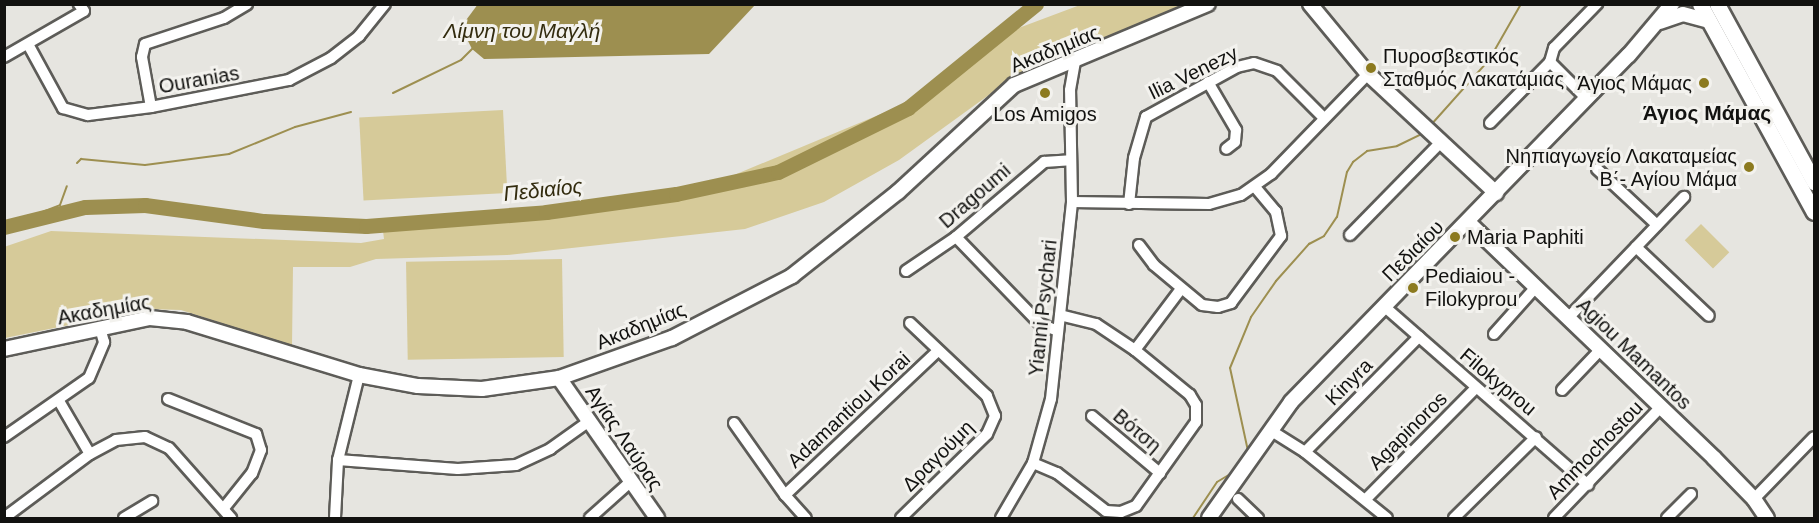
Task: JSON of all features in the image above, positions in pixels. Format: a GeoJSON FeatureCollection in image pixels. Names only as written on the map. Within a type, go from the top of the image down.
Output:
{"type":"FeatureCollection","features":[{"type":"Feature","properties":{"kind":"main road"},"geometry":{"type":"LineString","coordinates":[[1700,4],[1815,212]]}},
{"type":"Feature","properties":{"kind":"main road"},"geometry":{"type":"LineString","coordinates":[[1717,4],[1815,182]]}},
{"type":"Feature","properties":{"kind":"street"},"geometry":{"type":"LineString","coordinates":[[4,57],[29,46],[84,11],[79,4]]}},
{"type":"Feature","properties":{"kind":"street"},"geometry":{"type":"LineString","coordinates":[[150,108],[142,57],[145,45],[224,18],[247,4]]}},
{"type":"Feature","properties":{"kind":"street","name":"Ouranias"},"geometry":{"type":"LineString","coordinates":[[29,46],[58,101],[69,111],[88,116],[150,108],[289,80],[331,58],[359,36],[385,4]]}},
{"type":"Feature","properties":{"kind":"street","name":"Ακαδημίας"},"geometry":{"type":"LineString","coordinates":[[4,349],[150,318],[187,322],[359,375],[418,386],[471,389],[560,378],[672,338],[810,265],[898,192],[998,96],[1014,85],[1208,4]]}},
{"type":"Feature","properties":{"kind":"street"},"geometry":{"type":"LineString","coordinates":[[1310,4],[1368,74],[1496,193]]}},
{"type":"Feature","properties":{"kind":"street"},"geometry":{"type":"LineString","coordinates":[[1490,123],[1550,62],[1554,48],[1597,4]]}},
{"type":"Feature","properties":{"kind":"street","name":"Πεδιαίου"},"geometry":{"type":"LineString","coordinates":[[1209,519],[1291,402],[1587,99],[1659,22],[1672,4]]}},
{"type":"Feature","properties":{"kind":"street"},"geometry":{"type":"LineString","coordinates":[[1659,22],[1683,14],[1709,21]]}},
{"type":"Feature","properties":{"kind":"street","name":"Yianni Psychari"},"geometry":{"type":"LineString","coordinates":[[1001,519],[1033,463],[1051,399],[1072,202],[1070,90],[1075,61]]}},
{"type":"Feature","properties":{"kind":"street"},"geometry":{"type":"LineString","coordinates":[[1550,62],[1587,99]]}},
{"type":"Feature","properties":{"kind":"street","name":"Ilia Venezy"},"geometry":{"type":"LineString","coordinates":[[1129,204],[1134,158],[1146,117],[1245,64],[1266,66],[1277,71],[1324,118]]}},
{"type":"Feature","properties":{"kind":"street","name":"Yianni Psychari"},"geometry":{"type":"LineString","coordinates":[[1057,66],[1070,90]]}},
{"type":"Feature","properties":{"kind":"street"},"geometry":{"type":"LineString","coordinates":[[1072,202],[1209,204],[1256,188],[1368,74]]}},
{"type":"Feature","properties":{"kind":"street"},"geometry":{"type":"LineString","coordinates":[[1208,82],[1236,130],[1235,142],[1226,149]]}},
{"type":"Feature","properties":{"kind":"street"},"geometry":{"type":"LineString","coordinates":[[1350,235],[1441,142]]}},
{"type":"Feature","properties":{"kind":"street","name":"Dragoumi"},"geometry":{"type":"LineString","coordinates":[[906,271],[956,237],[1044,162],[1070,160]]}},
{"type":"Feature","properties":{"kind":"street"},"geometry":{"type":"LineString","coordinates":[[1597,170],[1657,225]]}},
{"type":"Feature","properties":{"kind":"street"},"geometry":{"type":"LineString","coordinates":[[1138,245],[1146,258],[1180,289],[1210,307],[1231,303],[1279,243],[1280,219],[1256,188]]}},
{"type":"Feature","properties":{"kind":"street"},"geometry":{"type":"LineString","coordinates":[[1568,318],[1684,197]]}},
{"type":"Feature","properties":{"kind":"street","name":"Agiou Mamantos"},"geometry":{"type":"LineString","coordinates":[[1468,222],[1754,499],[1767,519]]}},
{"type":"Feature","properties":{"kind":"street"},"geometry":{"type":"LineString","coordinates":[[956,237],[1040,324],[1058,331]]}},
{"type":"Feature","properties":{"kind":"street"},"geometry":{"type":"LineString","coordinates":[[1636,247],[1709,316]]}},
{"type":"Feature","properties":{"kind":"street"},"geometry":{"type":"LineString","coordinates":[[1494,334],[1536,287]]}},
{"type":"Feature","properties":{"kind":"street"},"geometry":{"type":"LineString","coordinates":[[1135,350],[1180,289]]}},
{"type":"Feature","properties":{"kind":"street","name":"Filokyprou"},"geometry":{"type":"LineString","coordinates":[[1385,307],[1475,389],[1536,437],[1588,485]]}},
{"type":"Feature","properties":{"kind":"street"},"geometry":{"type":"LineString","coordinates":[[1033,463],[1057,473],[1112,513],[1136,506],[1193,430],[1196,405],[1191,394],[1135,350],[1096,324],[1060,315]]}},
{"type":"Feature","properties":{"kind":"street"},"geometry":{"type":"LineString","coordinates":[[910,323],[938,351]]}},
{"type":"Feature","properties":{"kind":"street"},"geometry":{"type":"LineString","coordinates":[[4,436],[89,378],[104,342],[100,328]]}},
{"type":"Feature","properties":{"kind":"street","name":"Kinyra"},"geometry":{"type":"LineString","coordinates":[[1305,453],[1419,337]]}},
{"type":"Feature","properties":{"kind":"street"},"geometry":{"type":"LineString","coordinates":[[1562,390],[1601,349]]}},
{"type":"Feature","properties":{"kind":"street","name":"Δραγούμη"},"geometry":{"type":"LineString","coordinates":[[901,519],[987,434],[995,416],[987,396],[938,351]]}},
{"type":"Feature","properties":{"kind":"street","name":"Adamantiou Korai"},"geometry":{"type":"LineString","coordinates":[[784,495],[938,351]]}},
{"type":"Feature","properties":{"kind":"street"},"geometry":{"type":"LineString","coordinates":[[335,519],[338,460],[359,375]]}},
{"type":"Feature","properties":{"kind":"street","name":"Αγίας Λαύρας"},"geometry":{"type":"LineString","coordinates":[[560,378],[629,483],[657,519]]}},
{"type":"Feature","properties":{"kind":"street","name":"Agapinoros"},"geometry":{"type":"LineString","coordinates":[[1366,499],[1475,389]]}},
{"type":"Feature","properties":{"kind":"street"},"geometry":{"type":"LineString","coordinates":[[168,399],[256,435],[261,450],[252,473],[224,508]]}},
{"type":"Feature","properties":{"kind":"street"},"geometry":{"type":"LineString","coordinates":[[59,400],[90,454]]}},
{"type":"Feature","properties":{"kind":"street","name":"Ammochostou"},"geometry":{"type":"LineString","coordinates":[[1554,519],[1661,407]]}},
{"type":"Feature","properties":{"kind":"street","name":"Βότση"},"geometry":{"type":"LineString","coordinates":[[1092,416],[1160,473]]}},
{"type":"Feature","properties":{"kind":"street"},"geometry":{"type":"LineString","coordinates":[[338,460],[458,469],[516,465],[550,449],[588,422]]}},
{"type":"Feature","properties":{"kind":"street"},"geometry":{"type":"LineString","coordinates":[[734,423],[784,495],[806,519]]}},
{"type":"Feature","properties":{"kind":"street"},"geometry":{"type":"LineString","coordinates":[[1270,430],[1366,499],[1387,519]]}},
{"type":"Feature","properties":{"kind":"street"},"geometry":{"type":"LineString","coordinates":[[4,519],[90,454],[116,440],[145,436],[169,448],[224,508],[231,519]]}},
{"type":"Feature","properties":{"kind":"street"},"geometry":{"type":"LineString","coordinates":[[1754,499],[1815,436]]}},
{"type":"Feature","properties":{"kind":"street"},"geometry":{"type":"LineString","coordinates":[[1454,519],[1536,437]]}},
{"type":"Feature","properties":{"kind":"street"},"geometry":{"type":"LineString","coordinates":[[590,519],[629,483]]}},
{"type":"Feature","properties":{"kind":"street"},"geometry":{"type":"LineString","coordinates":[[1667,519],[1691,494]]}},
{"type":"Feature","properties":{"kind":"street"},"geometry":{"type":"LineString","coordinates":[[1238,499],[1258,519]]}},
{"type":"Feature","properties":{"kind":"street"},"geometry":{"type":"LineString","coordinates":[[124,519],[152,501]]}},
{"type":"Feature","properties":{"kind":"shaded area"},"geometry":{"type":"Polygon","coordinates":[[[1080,5],[1194,5],[1137,31],[1120,33],[1069,53],[1066,51],[1071,43],[1055,51],[1059,60],[1015,76],[899,160],[824,202],[745,229],[507,255],[376,259],[350,267],[293,267],[292,346],[181,310],[148,309],[5,338],[4,247],[51,231],[361,243],[384,239],[383,231],[580,213],[679,198],[924,96],[1011,31],[1080,5]]]}},
{"type":"Feature","properties":{"kind":"shaded area"},"geometry":{"type":"Polygon","coordinates":[[[503,110],[507,193],[364,200],[359,118],[503,110]]]}},
{"type":"Feature","properties":{"kind":"shaded area"},"geometry":{"type":"Polygon","coordinates":[[[1701,224],[1729,252],[1713,269],[1685,240],[1701,224]]]}},
{"type":"Feature","properties":{"kind":"shaded area"},"geometry":{"type":"Polygon","coordinates":[[[562,259],[564,357],[408,360],[406,262],[562,259]]]}},
{"type":"Feature","properties":{"kind":"water","name":"Λίμνη του Μαγλή"},"geometry":{"type":"Polygon","coordinates":[[[478,4],[755,5],[709,54],[484,59],[472,49],[461,27],[478,4]]]}},
{"type":"Feature","properties":{"kind":"waterway","name":"Πεδιαίος"},"geometry":{"type":"LineString","coordinates":[[4,227],[85,207],[145,205],[264,221],[366,226],[546,212],[676,194],[778,172],[908,108],[1036,4]]}},
{"type":"Feature","properties":{"kind":"waterway"},"geometry":{"type":"LineString","coordinates":[[1430,126],[1489,60],[1521,4]]}},
{"type":"Feature","properties":{"kind":"waterway"},"geometry":{"type":"LineString","coordinates":[[393,93],[461,60],[472,49]]}},
{"type":"Feature","properties":{"kind":"waterway"},"geometry":{"type":"LineString","coordinates":[[77,163],[81,159],[145,165],[229,154],[295,127],[351,112]]}},
{"type":"Feature","properties":{"kind":"waterway"},"geometry":{"type":"LineString","coordinates":[[1193,518],[1217,482],[1232,473],[1248,451],[1230,368],[1251,317],[1276,281],[1309,244],[1324,236],[1337,217],[1347,172],[1353,162],[1367,151],[1397,146],[1424,133]]}},
{"type":"Feature","properties":{"kind":"waterway"},"geometry":{"type":"LineString","coordinates":[[4,227],[60,205],[67,186]]}},
{"type":"Feature","properties":{"kind":"place","name":"Πυροσβεστικός Σταθμός Λακατάμιας"},"geometry":{"type":"Point","coordinates":[1371,68]}},
{"type":"Feature","properties":{"kind":"place","name":"Άγιος Μάμας"},"geometry":{"type":"Point","coordinates":[1704,83]}},
{"type":"Feature","properties":{"kind":"place","name":"Los Amigos"},"geometry":{"type":"Point","coordinates":[1045,93]}},
{"type":"Feature","properties":{"kind":"place","name":"Νηπιαγωγείο Λακαταμείας Β΄- Αγίου Μάμα"},"geometry":{"type":"Point","coordinates":[1749,167]}},
{"type":"Feature","properties":{"kind":"place","name":"Maria Paphiti"},"geometry":{"type":"Point","coordinates":[1455,237]}},
{"type":"Feature","properties":{"kind":"place","name":"Pediaiou - Filokyprou"},"geometry":{"type":"Point","coordinates":[1413,288]}},
{"type":"Feature","properties":{"kind":"district","name":"Άγιος Μάμας"},"geometry":{"type":"Point","coordinates":[1707,113]}}]}
